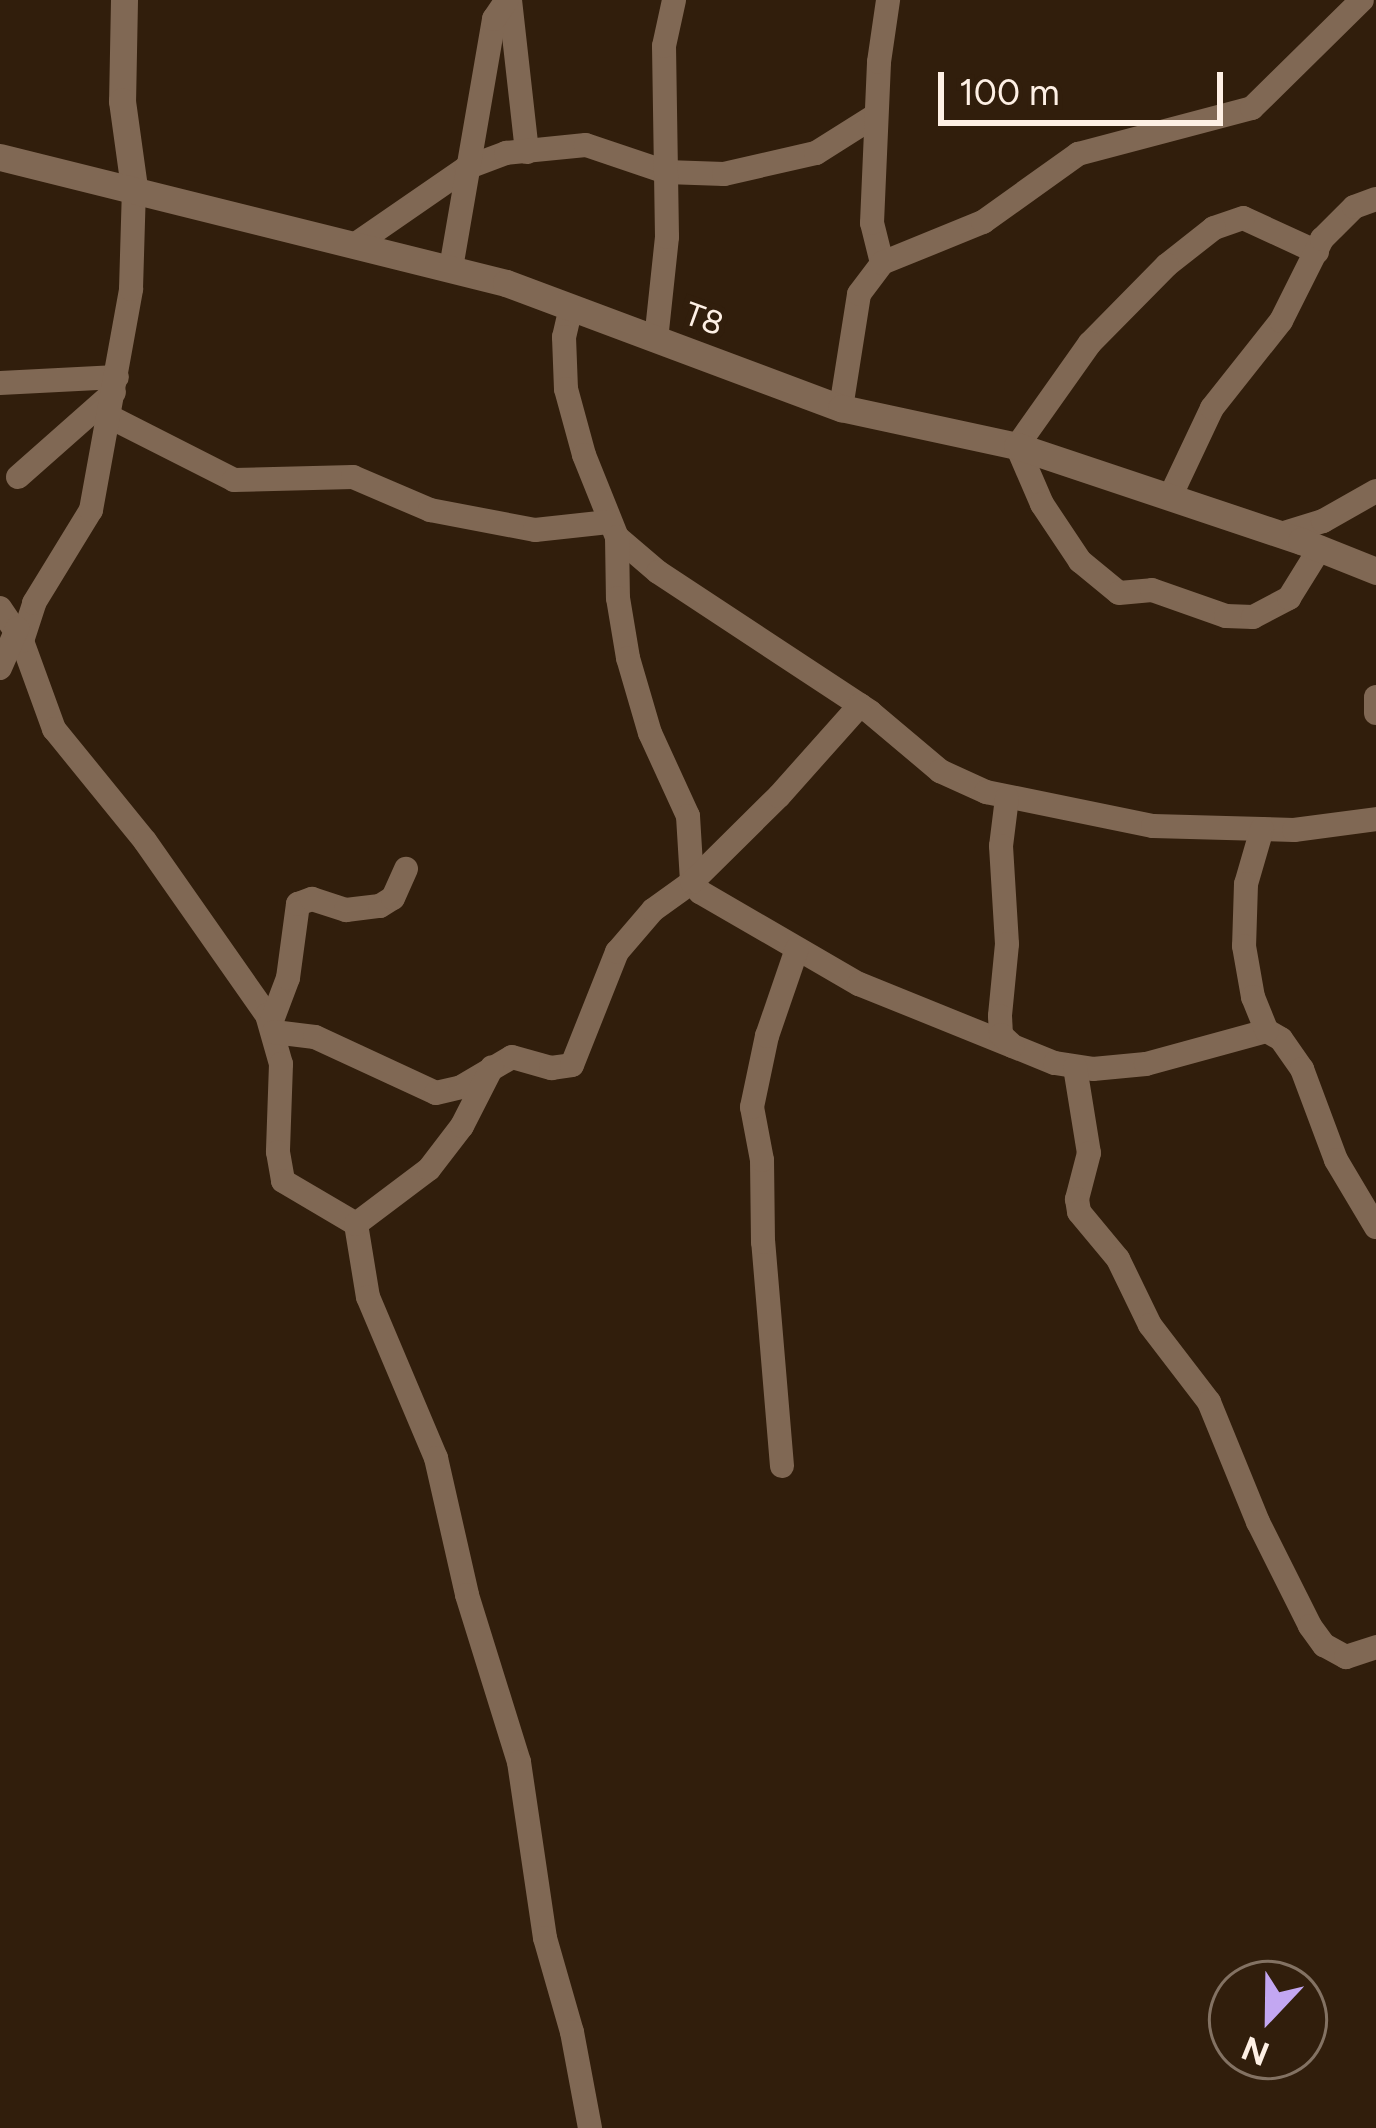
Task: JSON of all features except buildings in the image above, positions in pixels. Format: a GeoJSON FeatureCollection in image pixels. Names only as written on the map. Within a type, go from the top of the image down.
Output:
{"type":"FeatureCollection","features":[{"type":"Feature","properties":{"kind":"street"},"geometry":{"type":"LineString","coordinates":[[37,686],[1,667],[91,510],[135,251],[134,187],[122,101],[124,0]]}},
{"type":"Feature","properties":{"kind":"street"},"geometry":{"type":"LineString","coordinates":[[508,0],[527,152]]}},
{"type":"Feature","properties":{"kind":"street"},"geometry":{"type":"LineString","coordinates":[[451,268],[494,19],[508,0]]}},
{"type":"Feature","properties":{"kind":"street"},"geometry":{"type":"LineString","coordinates":[[656,340],[665,285],[664,46],[674,0]]}},
{"type":"Feature","properties":{"kind":"street"},"geometry":{"type":"LineString","coordinates":[[882,263],[872,223],[876,115],[888,0]]}},
{"type":"Feature","properties":{"kind":"street"},"geometry":{"type":"LineString","coordinates":[[841,408],[859,294],[882,263],[983,222],[1078,154],[1252,108],[1362,0]]}},
{"type":"Feature","properties":{"kind":"street"},"geometry":{"type":"LineString","coordinates":[[356,244],[466,168],[506,153],[586,146],[694,177],[784,162],[842,141],[876,115]]}},
{"type":"Feature","properties":{"kind":"street","name":"T8"},"geometry":{"type":"LineString","coordinates":[[0,157],[451,268],[571,307],[841,408],[1017,446],[1281,534],[1376,572]]}},
{"type":"Feature","properties":{"kind":"street"},"geometry":{"type":"LineString","coordinates":[[1170,496],[1212,408],[1281,321],[1316,252],[1343,214],[1376,199]]}},
{"type":"Feature","properties":{"kind":"street"},"geometry":{"type":"LineString","coordinates":[[1316,252],[1244,218],[1214,228],[1167,265],[1090,344],[1017,446],[1042,504],[1080,561],[1118,593],[1163,592],[1226,616],[1253,617],[1288,598],[1320,548]]}},
{"type":"Feature","properties":{"kind":"street"},"geometry":{"type":"LineString","coordinates":[[571,307],[564,338],[566,389],[613,530],[628,658],[650,733],[688,816],[692,882],[724,909],[878,993],[1075,1067],[1146,1064],[1267,1031]]}},
{"type":"Feature","properties":{"kind":"street"},"geometry":{"type":"LineString","coordinates":[[0,383],[114,396],[234,480],[352,477],[430,510],[535,530],[613,530],[658,572],[860,705],[940,771],[1006,798],[1153,826],[1262,829],[1376,819]]}},
{"type":"Feature","properties":{"kind":"street"},"geometry":{"type":"LineString","coordinates":[[18,477],[114,396]]}},
{"type":"Feature","properties":{"kind":"street"},"geometry":{"type":"LineString","coordinates":[[1281,534],[1323,521],[1376,491]]}},
{"type":"Feature","properties":{"kind":"street"},"geometry":{"type":"LineString","coordinates":[[0,608],[19,635],[55,730],[145,841],[273,1028],[283,1084],[278,1170],[292,1190],[340,1211],[356,1224],[368,1297],[436,1458],[466,1594],[509,1723],[529,1805],[545,1938],[590,2128]]}},
{"type":"Feature","properties":{"kind":"street"},"geometry":{"type":"LineString","coordinates":[[1376,697],[1376,713]]}},
{"type":"Feature","properties":{"kind":"street"},"geometry":{"type":"LineString","coordinates":[[273,1028],[315,1037],[436,1093],[460,1087],[493,1064],[522,1057],[551,1068],[572,1065],[610,962],[653,910],[692,882],[860,705]]}},
{"type":"Feature","properties":{"kind":"street"},"geometry":{"type":"LineString","coordinates":[[1006,798],[1001,846],[1007,944],[1000,1016],[1001,1035],[1013,1046]]}},
{"type":"Feature","properties":{"kind":"street"},"geometry":{"type":"LineString","coordinates":[[1262,829],[1244,910],[1253,997],[1267,1031],[1293,1052],[1336,1160],[1374,1219]]}},
{"type":"Feature","properties":{"kind":"street"},"geometry":{"type":"LineString","coordinates":[[273,1028],[288,978],[298,904],[312,899],[346,910],[380,906],[401,887],[406,869]]}},
{"type":"Feature","properties":{"kind":"street"},"geometry":{"type":"LineString","coordinates":[[782,1466],[763,1242],[762,1160],[752,1107],[767,1036],[797,949]]}},
{"type":"Feature","properties":{"kind":"street"},"geometry":{"type":"LineString","coordinates":[[356,1224],[439,1158],[476,1105],[493,1064]]}},
{"type":"Feature","properties":{"kind":"street"},"geometry":{"type":"LineString","coordinates":[[1075,1067],[1089,1153],[1077,1199],[1079,1212],[1118,1259],[1150,1325],[1203,1392],[1258,1522],[1310,1626],[1324,1645],[1346,1657],[1376,1647]]}},
{"type":"Feature","properties":{"kind":"street"},"geometry":{"type":"LineString","coordinates":[[574,2128],[580,2074]]}}]}
